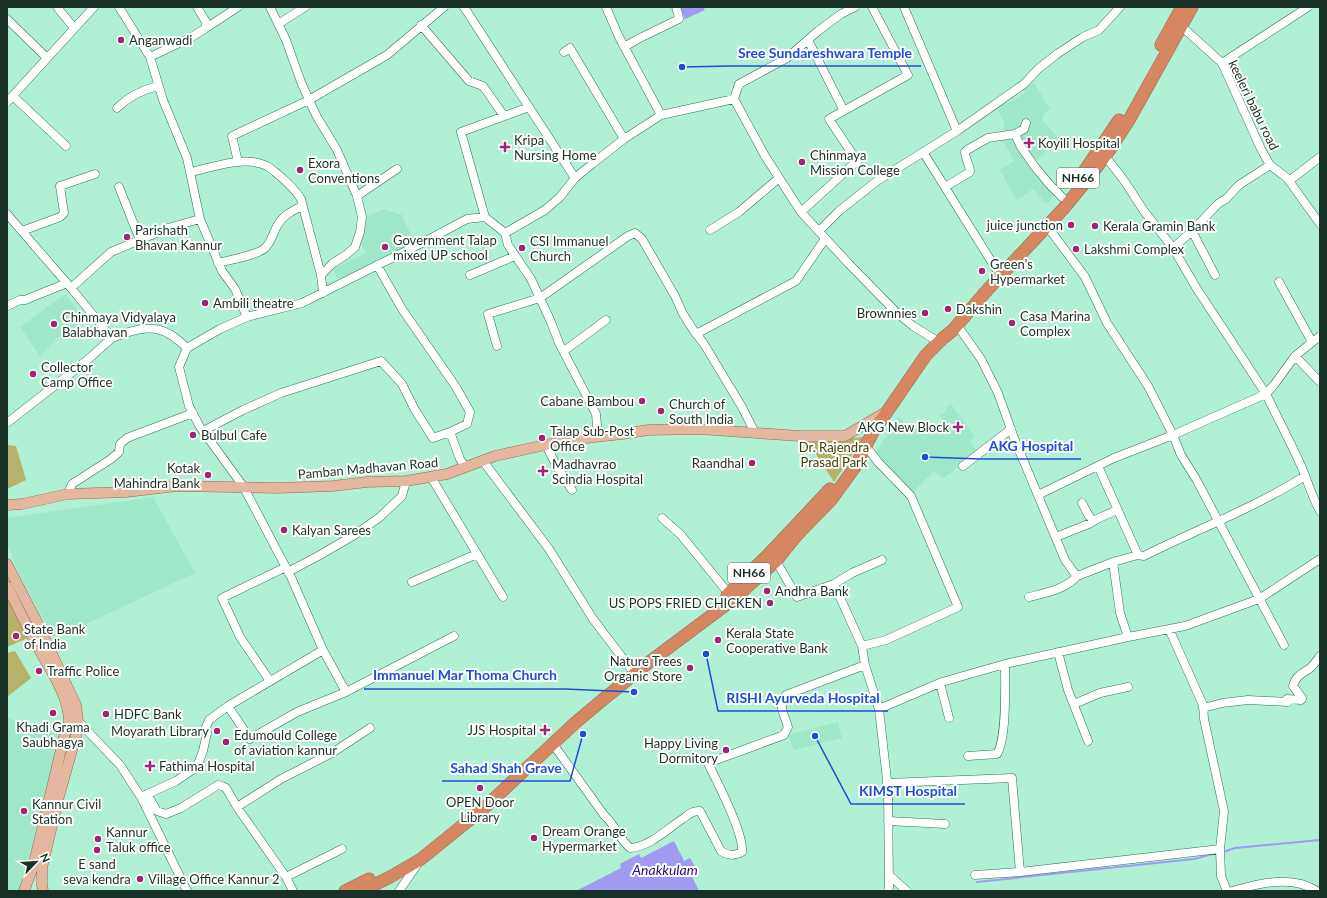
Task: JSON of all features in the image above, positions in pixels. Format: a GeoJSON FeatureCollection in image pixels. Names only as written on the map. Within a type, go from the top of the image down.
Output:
{"type":"FeatureCollection","features":[{"type":"Feature","properties":{"kind":"highway","name":"NH66"},"geometry":{"type":"LineString","coordinates":[[948,333],[996,269],[1042,222],[1083,172],[1132,100],[1178,14],[1192,7]]}},
{"type":"Feature","properties":{"kind":"highway","name":"NH66"},"geometry":{"type":"LineString","coordinates":[[362,891],[421,859],[483,809],[575,723],[600,702],[648,663],[735,598],[776,561],[794,533],[860,455],[926,355],[1047,226],[1087,180],[1105,156],[1128,120],[1178,14]]}},
{"type":"Feature","properties":{"kind":"highway","name":"NH66"},"geometry":{"type":"LineString","coordinates":[[345,891],[378,875],[421,850],[475,805],[580,711],[631,669],[729,594],[740,581],[794,533]]}},
{"type":"Feature","properties":{"kind":"main road","name":"Pamban Madhavan Road"},"geometry":{"type":"LineString","coordinates":[[7,505],[22,504],[68,494],[126,492],[177,486],[243,486],[278,488],[406,481],[447,474],[495,456],[568,440],[648,430],[699,429],[800,436],[846,436],[888,412]]}},
{"type":"Feature","properties":{"kind":"main road"},"geometry":{"type":"LineString","coordinates":[[7,564],[36,620],[76,705],[73,722],[64,740],[38,868],[31,891]]}},
{"type":"Feature","properties":{"kind":"main road"},"geometry":{"type":"LineString","coordinates":[[7,586],[35,642],[55,676],[73,722]]}},
{"type":"Feature","properties":{"kind":"main road"},"geometry":{"type":"LineString","coordinates":[[24,891],[38,868]]}},
{"type":"Feature","properties":{"kind":"main road"},"geometry":{"type":"LineString","coordinates":[[38,868],[43,891]]}},
{"type":"Feature","properties":{"kind":"main road"},"geometry":{"type":"LineString","coordinates":[[38,868],[46,891]]}},
{"type":"Feature","properties":{"kind":"street"},"geometry":{"type":"LineString","coordinates":[[57,7],[74,28]]}},
{"type":"Feature","properties":{"kind":"street"},"geometry":{"type":"LineString","coordinates":[[66,146],[10,99],[94,7]]}},
{"type":"Feature","properties":{"kind":"street"},"geometry":{"type":"LineString","coordinates":[[119,7],[150,57],[158,86],[187,158],[200,219],[218,263],[235,289],[247,317]]}},
{"type":"Feature","properties":{"kind":"street"},"geometry":{"type":"LineString","coordinates":[[196,7],[206,22],[206,28]]}},
{"type":"Feature","properties":{"kind":"street"},"geometry":{"type":"LineString","coordinates":[[150,57],[190,38],[238,7]]}},
{"type":"Feature","properties":{"kind":"street"},"geometry":{"type":"LineString","coordinates":[[270,7],[286,40],[300,82],[317,116],[337,150],[357,196],[362,217],[360,232],[355,247],[333,263],[321,275]]}},
{"type":"Feature","properties":{"kind":"street"},"geometry":{"type":"LineString","coordinates":[[278,24],[305,7]]}},
{"type":"Feature","properties":{"kind":"street"},"geometry":{"type":"LineString","coordinates":[[238,162],[232,136],[309,100],[387,55],[444,7]]}},
{"type":"Feature","properties":{"kind":"street"},"geometry":{"type":"LineString","coordinates":[[464,7],[575,178]]}},
{"type":"Feature","properties":{"kind":"street"},"geometry":{"type":"LineString","coordinates":[[606,7],[624,47],[661,115]]}},
{"type":"Feature","properties":{"kind":"street"},"geometry":{"type":"LineString","coordinates":[[624,47],[678,19],[676,7]]}},
{"type":"Feature","properties":{"kind":"street"},"geometry":{"type":"LineString","coordinates":[[855,7],[841,14],[818,31],[787,58],[739,84],[734,98],[765,156],[801,212],[849,264],[897,313],[913,326],[948,333],[981,359],[998,393],[1011,429],[1065,560],[1075,574],[1078,575]]}},
{"type":"Feature","properties":{"kind":"street"},"geometry":{"type":"LineString","coordinates":[[801,212],[857,161],[829,119],[908,75],[872,7]]}},
{"type":"Feature","properties":{"kind":"street"},"geometry":{"type":"LineString","coordinates":[[904,7],[956,131]]}},
{"type":"Feature","properties":{"kind":"street"},"geometry":{"type":"LineString","coordinates":[[819,231],[839,211],[877,181],[956,131],[1024,84],[1038,69],[1057,54],[1083,37],[1099,30],[1120,7]]}},
{"type":"Feature","properties":{"kind":"street"},"geometry":{"type":"LineString","coordinates":[[1222,63],[1308,7]]}},
{"type":"Feature","properties":{"kind":"street","name":"keeleri babu road"},"geometry":{"type":"LineString","coordinates":[[1178,14],[1222,63],[1261,149],[1270,165],[1290,181],[1320,224]]}},
{"type":"Feature","properties":{"kind":"street"},"geometry":{"type":"LineString","coordinates":[[7,19],[47,58]]}},
{"type":"Feature","properties":{"kind":"street"},"geometry":{"type":"LineString","coordinates":[[421,25],[469,81],[483,86],[504,116]]}},
{"type":"Feature","properties":{"kind":"street"},"geometry":{"type":"LineString","coordinates":[[808,40],[844,111]]}},
{"type":"Feature","properties":{"kind":"street"},"geometry":{"type":"LineString","coordinates":[[564,52],[570,48],[624,139]]}},
{"type":"Feature","properties":{"kind":"street"},"geometry":{"type":"LineString","coordinates":[[117,108],[126,99],[142,90],[158,86]]}},
{"type":"Feature","properties":{"kind":"street"},"geometry":{"type":"LineString","coordinates":[[505,233],[545,210],[560,197],[575,178],[624,139],[661,115],[734,98]]}},
{"type":"Feature","properties":{"kind":"street"},"geometry":{"type":"LineString","coordinates":[[529,107],[461,132],[485,217],[505,233],[508,245],[531,280],[564,351],[596,414],[598,437]]}},
{"type":"Feature","properties":{"kind":"street"},"geometry":{"type":"LineString","coordinates":[[945,187],[970,172],[965,155],[967,150],[988,138],[1015,134],[1024,129],[1026,123]]}},
{"type":"Feature","properties":{"kind":"street"},"geometry":{"type":"LineString","coordinates":[[1015,134],[1021,147],[1035,167],[1062,197]]}},
{"type":"Feature","properties":{"kind":"street"},"geometry":{"type":"LineString","coordinates":[[923,152],[996,269]]}},
{"type":"Feature","properties":{"kind":"street"},"geometry":{"type":"LineString","coordinates":[[1105,156],[1123,179],[1144,211],[1173,248],[1197,289],[1266,394],[1291,443],[1313,499],[1320,511]]}},
{"type":"Feature","properties":{"kind":"street"},"geometry":{"type":"LineString","coordinates":[[1290,181],[1320,157]]}},
{"type":"Feature","properties":{"kind":"street"},"geometry":{"type":"LineString","coordinates":[[191,172],[238,162],[252,161],[268,167],[296,191],[301,199],[321,275],[323,293]]}},
{"type":"Feature","properties":{"kind":"street"},"geometry":{"type":"LineString","coordinates":[[1173,248],[1239,185],[1270,165]]}},
{"type":"Feature","properties":{"kind":"street"},"geometry":{"type":"LineString","coordinates":[[357,196],[397,169]]}},
{"type":"Feature","properties":{"kind":"street"},"geometry":{"type":"LineString","coordinates":[[22,231],[60,218],[64,213],[60,186],[95,174]]}},
{"type":"Feature","properties":{"kind":"street"},"geometry":{"type":"LineString","coordinates":[[710,230],[740,212],[779,178]]}},
{"type":"Feature","properties":{"kind":"street"},"geometry":{"type":"LineString","coordinates":[[119,187],[140,240]]}},
{"type":"Feature","properties":{"kind":"street"},"geometry":{"type":"LineString","coordinates":[[218,263],[256,253],[265,249],[277,225],[287,213],[302,206]]}},
{"type":"Feature","properties":{"kind":"street"},"geometry":{"type":"LineString","coordinates":[[7,214],[112,338]]}},
{"type":"Feature","properties":{"kind":"street"},"geometry":{"type":"LineString","coordinates":[[346,692],[323,650],[287,570],[243,486],[203,431],[193,413],[187,398],[179,366],[187,348],[220,330],[247,317],[302,303],[467,219],[485,217]]}},
{"type":"Feature","properties":{"kind":"street"},"geometry":{"type":"LineString","coordinates":[[7,306],[20,300],[25,300],[69,286],[111,252],[168,228],[200,219]]}},
{"type":"Feature","properties":{"kind":"street"},"geometry":{"type":"LineString","coordinates":[[1047,226],[1085,277],[1107,323],[1148,386],[1173,435],[1181,455],[1196,479],[1284,645]]}},
{"type":"Feature","properties":{"kind":"street"},"geometry":{"type":"LineString","coordinates":[[1192,231],[1215,275]]}},
{"type":"Feature","properties":{"kind":"street"},"geometry":{"type":"LineString","coordinates":[[497,346],[488,314],[540,298],[628,236],[635,233],[642,238],[675,296],[683,314],[704,344],[755,433]]}},
{"type":"Feature","properties":{"kind":"street"},"geometry":{"type":"LineString","coordinates":[[696,334],[796,281],[826,239]]}},
{"type":"Feature","properties":{"kind":"street"},"geometry":{"type":"LineString","coordinates":[[470,275],[515,256]]}},
{"type":"Feature","properties":{"kind":"street"},"geometry":{"type":"LineString","coordinates":[[203,431],[242,410],[281,393],[381,360],[402,384],[415,410],[433,438],[467,424],[470,412],[456,387],[402,308],[377,265]]}},
{"type":"Feature","properties":{"kind":"street"},"geometry":{"type":"LineString","coordinates":[[1279,282],[1312,342]]}},
{"type":"Feature","properties":{"kind":"street"},"geometry":{"type":"LineString","coordinates":[[564,351],[606,320]]}},
{"type":"Feature","properties":{"kind":"street"},"geometry":{"type":"LineString","coordinates":[[7,423],[85,362],[112,338],[133,330],[156,329],[169,334],[187,348]]}},
{"type":"Feature","properties":{"kind":"street"},"geometry":{"type":"LineString","coordinates":[[1038,495],[1114,458],[1173,435],[1266,394],[1295,356],[1320,336]]}},
{"type":"Feature","properties":{"kind":"street"},"geometry":{"type":"LineString","coordinates":[[1295,356],[1319,381],[1320,380]]}},
{"type":"Feature","properties":{"kind":"street"},"geometry":{"type":"LineString","coordinates":[[68,494],[72,484],[112,459],[119,452],[120,444],[127,438],[193,413]]}},
{"type":"Feature","properties":{"kind":"street"},"geometry":{"type":"LineString","coordinates":[[963,466],[1011,429]]}},
{"type":"Feature","properties":{"kind":"street"},"geometry":{"type":"LineString","coordinates":[[450,432],[460,459],[465,467]]}},
{"type":"Feature","properties":{"kind":"street"},"geometry":{"type":"LineString","coordinates":[[546,445],[556,466],[572,490]]}},
{"type":"Feature","properties":{"kind":"street"},"geometry":{"type":"LineString","coordinates":[[860,455],[878,462],[911,496],[958,607],[886,640],[862,646]]}},
{"type":"Feature","properties":{"kind":"street"},"geometry":{"type":"LineString","coordinates":[[483,461],[549,550],[593,619],[631,669]]}},
{"type":"Feature","properties":{"kind":"street"},"geometry":{"type":"LineString","coordinates":[[1098,466],[1138,556]]}},
{"type":"Feature","properties":{"kind":"street"},"geometry":{"type":"LineString","coordinates":[[1029,597],[1055,590],[1072,581],[1078,575],[1113,562],[1144,556],[1279,492],[1305,476]]}},
{"type":"Feature","properties":{"kind":"street"},"geometry":{"type":"LineString","coordinates":[[431,477],[503,597]]}},
{"type":"Feature","properties":{"kind":"street"},"geometry":{"type":"LineString","coordinates":[[270,681],[240,637],[222,598],[287,570],[338,545],[380,517],[402,496],[406,481]]}},
{"type":"Feature","properties":{"kind":"street"},"geometry":{"type":"LineString","coordinates":[[1082,503],[1089,516],[1094,521]]}},
{"type":"Feature","properties":{"kind":"street"},"geometry":{"type":"LineString","coordinates":[[1056,537],[1118,510]]}},
{"type":"Feature","properties":{"kind":"street"},"geometry":{"type":"LineString","coordinates":[[662,518],[681,535],[729,594]]}},
{"type":"Feature","properties":{"kind":"street"},"geometry":{"type":"LineString","coordinates":[[412,582],[477,554]]}},
{"type":"Feature","properties":{"kind":"street"},"geometry":{"type":"LineString","coordinates":[[879,709],[940,683],[1005,664],[1128,636],[1185,626],[1259,598],[1320,559]]}},
{"type":"Feature","properties":{"kind":"street"},"geometry":{"type":"LineString","coordinates":[[776,561],[797,597],[834,584],[852,573],[882,560]]}},
{"type":"Feature","properties":{"kind":"street"},"geometry":{"type":"LineString","coordinates":[[1113,562],[1120,613],[1128,636]]}},
{"type":"Feature","properties":{"kind":"street"},"geometry":{"type":"LineString","coordinates":[[834,584],[862,646],[865,665],[879,709],[887,783],[888,891]]}},
{"type":"Feature","properties":{"kind":"street"},"geometry":{"type":"LineString","coordinates":[[1169,629],[1194,682],[1203,708],[1204,719],[1224,811],[1220,849],[1221,876],[1227,891]]}},
{"type":"Feature","properties":{"kind":"street"},"geometry":{"type":"LineString","coordinates":[[228,706],[250,740],[297,712],[346,692],[454,636]]}},
{"type":"Feature","properties":{"kind":"street"},"geometry":{"type":"LineString","coordinates":[[144,796],[176,781],[197,767],[203,751],[207,733],[206,727],[209,720],[228,706],[323,650]]}},
{"type":"Feature","properties":{"kind":"street"},"geometry":{"type":"LineString","coordinates":[[1058,652],[1068,690],[1088,741]]}},
{"type":"Feature","properties":{"kind":"street"},"geometry":{"type":"LineString","coordinates":[[1203,708],[1222,703],[1241,701],[1266,700],[1272,702],[1288,702],[1287,699],[1301,700],[1302,698],[1293,686],[1294,681],[1320,656]]}},
{"type":"Feature","properties":{"kind":"street"},"geometry":{"type":"LineString","coordinates":[[968,756],[997,754],[1001,748],[1005,713],[1005,664]]}},
{"type":"Feature","properties":{"kind":"street"},"geometry":{"type":"LineString","coordinates":[[553,744],[609,820],[624,843],[630,848],[637,847],[652,840],[691,813],[700,811],[722,851],[727,855],[734,856],[742,852],[743,846],[730,810],[708,763],[784,734],[788,727],[781,706],[786,695],[865,665]]}},
{"type":"Feature","properties":{"kind":"street"},"geometry":{"type":"LineString","coordinates":[[940,683],[949,718]]}},
{"type":"Feature","properties":{"kind":"street"},"geometry":{"type":"LineString","coordinates":[[1074,704],[1100,693],[1128,687]]}},
{"type":"Feature","properties":{"kind":"street"},"geometry":{"type":"LineString","coordinates":[[73,722],[120,765],[157,811],[166,814],[181,808],[218,786],[226,788],[237,807],[286,877],[293,891]]}},
{"type":"Feature","properties":{"kind":"street"},"geometry":{"type":"LineString","coordinates":[[237,807],[282,779],[332,753],[370,728]]}},
{"type":"Feature","properties":{"kind":"street"},"geometry":{"type":"LineString","coordinates":[[887,783],[1012,778],[1020,872]]}},
{"type":"Feature","properties":{"kind":"street"},"geometry":{"type":"LineString","coordinates":[[144,796],[187,891]]}},
{"type":"Feature","properties":{"kind":"street"},"geometry":{"type":"LineString","coordinates":[[888,821],[945,824]]}},
{"type":"Feature","properties":{"kind":"street"},"geometry":{"type":"LineString","coordinates":[[286,877],[342,849]]}},
{"type":"Feature","properties":{"kind":"street"},"geometry":{"type":"LineString","coordinates":[[975,875],[1020,872],[1220,849]]}},
{"type":"Feature","properties":{"kind":"street"},"geometry":{"type":"LineString","coordinates":[[400,891],[421,859]]}},
{"type":"Feature","properties":{"kind":"street"},"geometry":{"type":"LineString","coordinates":[[889,875],[907,891]]}},
{"type":"Feature","properties":{"kind":"street"},"geometry":{"type":"LineString","coordinates":[[1232,891],[1264,883],[1295,882],[1317,891]]}},
{"type":"Feature","properties":{"kind":"shaded area","name":"Koyili Hospital"},"geometry":{"type":"Polygon","coordinates":[[[1034,83],[1050,109],[1043,115],[1043,121],[1059,139],[1039,158],[1029,164],[1031,170],[1056,194],[1046,204],[1033,189],[1017,201],[1000,170],[1014,161],[1002,139],[1002,130],[1005,123],[996,108],[1006,103],[1007,104],[1025,93],[1024,89],[1034,83]]]}},
{"type":"Feature","properties":{"kind":"shaded area","name":"Government Talap mixed UP school"},"geometry":{"type":"Polygon","coordinates":[[[384,209],[402,215],[414,242],[399,253],[339,282],[333,269],[366,253],[360,242],[366,217],[384,209]]]}},
{"type":"Feature","properties":{"kind":"shaded area","name":"Chinmaya Vidyalaya Balabhavan"},"geometry":{"type":"Polygon","coordinates":[[[65,294],[86,320],[72,335],[67,329],[40,356],[20,327],[65,294]]]}},
{"type":"Feature","properties":{"kind":"shaded area"},"geometry":{"type":"Polygon","coordinates":[[[951,404],[975,437],[970,442],[978,451],[943,478],[934,471],[913,492],[876,452],[898,417],[914,430],[919,426],[927,432],[931,429],[934,433],[946,423],[940,416],[946,412],[945,410],[951,404]]]}},
{"type":"Feature","properties":{"kind":"shaded area"},"geometry":{"type":"Polygon","coordinates":[[[153,497],[195,573],[54,639],[19,573],[7,544],[7,518],[153,497]]]}},
{"type":"Feature","properties":{"kind":"shaded area","name":"Kannur Civil Station"},"geometry":{"type":"Polygon","coordinates":[[[7,718],[60,734],[21,888],[17,891],[7,891],[7,718]]]}},
{"type":"Feature","properties":{"kind":"shaded area"},"geometry":{"type":"Polygon","coordinates":[[[838,722],[842,738],[794,750],[788,735],[838,722]]]}},
{"type":"Feature","properties":{"kind":"green space","name":"Dr. Rajendra Prasad Park"},"geometry":{"type":"Polygon","coordinates":[[[864,437],[834,482],[808,442],[864,437]]]}},
{"type":"Feature","properties":{"kind":"green space"},"geometry":{"type":"Polygon","coordinates":[[[7,446],[16,446],[26,480],[7,489],[7,446]]]}},
{"type":"Feature","properties":{"kind":"green space"},"geometry":{"type":"Polygon","coordinates":[[[7,594],[30,637],[7,647],[7,594]]]}},
{"type":"Feature","properties":{"kind":"green space"},"geometry":{"type":"Polygon","coordinates":[[[15,651],[31,678],[7,697],[7,653],[15,651]]]}},
{"type":"Feature","properties":{"kind":"water"},"geometry":{"type":"Polygon","coordinates":[[[680,7],[703,7],[705,10],[685,19],[680,7]]]}},
{"type":"Feature","properties":{"kind":"water","name":"Anakkulam"},"geometry":{"type":"Polygon","coordinates":[[[674,841],[684,861],[690,858],[696,868],[690,872],[699,891],[576,891],[621,868],[620,864],[639,854],[641,858],[674,841]]]}},
{"type":"Feature","properties":{"kind":"waterway"},"geometry":{"type":"LineString","coordinates":[[1226,851],[1235,848],[1320,840]]}},
{"type":"Feature","properties":{"kind":"waterway"},"geometry":{"type":"LineString","coordinates":[[977,882],[1194,859],[1216,853]]}},
{"type":"Feature","properties":{"kind":"place","name":"Anganwadi"},"geometry":{"type":"Point","coordinates":[121,40]}},
{"type":"Feature","properties":{"kind":"place","name":"Sree Sundareshwara Temple"},"geometry":{"type":"Point","coordinates":[682,67]}},
{"type":"Feature","properties":{"kind":"place","name":"Koyili Hospital"},"geometry":{"type":"Point","coordinates":[1029,143]}},
{"type":"Feature","properties":{"kind":"place","name":"Kripa Nursing Home"},"geometry":{"type":"Point","coordinates":[505,147]}},
{"type":"Feature","properties":{"kind":"place","name":"Chinmaya Mission College"},"geometry":{"type":"Point","coordinates":[802,162]}},
{"type":"Feature","properties":{"kind":"place","name":"Exora Conventions"},"geometry":{"type":"Point","coordinates":[300,170]}},
{"type":"Feature","properties":{"kind":"place","name":"juice junction"},"geometry":{"type":"Point","coordinates":[1071,225]}},
{"type":"Feature","properties":{"kind":"place","name":"Kerala Gramin Bank"},"geometry":{"type":"Point","coordinates":[1095,226]}},
{"type":"Feature","properties":{"kind":"place","name":"Parishath Bhavan Kannur"},"geometry":{"type":"Point","coordinates":[127,237]}},
{"type":"Feature","properties":{"kind":"place","name":"Government Talap mixed UP school"},"geometry":{"type":"Point","coordinates":[385,247]}},
{"type":"Feature","properties":{"kind":"place","name":"CSI Immanuel Church"},"geometry":{"type":"Point","coordinates":[522,248]}},
{"type":"Feature","properties":{"kind":"place","name":"Lakshmi Complex"},"geometry":{"type":"Point","coordinates":[1076,249]}},
{"type":"Feature","properties":{"kind":"place","name":"Green's Hypermarket"},"geometry":{"type":"Point","coordinates":[982,271]}},
{"type":"Feature","properties":{"kind":"place","name":"Ambili theatre"},"geometry":{"type":"Point","coordinates":[205,303]}},
{"type":"Feature","properties":{"kind":"place","name":"Dakshin"},"geometry":{"type":"Point","coordinates":[948,309]}},
{"type":"Feature","properties":{"kind":"place","name":"Brownnies"},"geometry":{"type":"Point","coordinates":[925,313]}},
{"type":"Feature","properties":{"kind":"place","name":"Casa Marina Complex"},"geometry":{"type":"Point","coordinates":[1012,323]}},
{"type":"Feature","properties":{"kind":"place","name":"Chinmaya Vidyalaya Balabhavan"},"geometry":{"type":"Point","coordinates":[54,324]}},
{"type":"Feature","properties":{"kind":"place","name":"Collector Camp Office"},"geometry":{"type":"Point","coordinates":[33,374]}},
{"type":"Feature","properties":{"kind":"place","name":"Cabane Bambou"},"geometry":{"type":"Point","coordinates":[642,401]}},
{"type":"Feature","properties":{"kind":"place","name":"Church of South India"},"geometry":{"type":"Point","coordinates":[661,411]}},
{"type":"Feature","properties":{"kind":"place","name":"AKG New Block"},"geometry":{"type":"Point","coordinates":[958,427]}},
{"type":"Feature","properties":{"kind":"place","name":"Bulbul Cafe"},"geometry":{"type":"Point","coordinates":[193,435]}},
{"type":"Feature","properties":{"kind":"place","name":"Talap Sub-Post Office"},"geometry":{"type":"Point","coordinates":[542,438]}},
{"type":"Feature","properties":{"kind":"place","name":"AKG Hospital"},"geometry":{"type":"Point","coordinates":[925,457]}},
{"type":"Feature","properties":{"kind":"place","name":"Raandhal"},"geometry":{"type":"Point","coordinates":[752,463]}},
{"type":"Feature","properties":{"kind":"place","name":"Madhavrao Scindia Hospital"},"geometry":{"type":"Point","coordinates":[543,471]}},
{"type":"Feature","properties":{"kind":"place","name":"Kotak Mahindra Bank"},"geometry":{"type":"Point","coordinates":[208,475]}},
{"type":"Feature","properties":{"kind":"place","name":"Kalyan Sarees"},"geometry":{"type":"Point","coordinates":[284,530]}},
{"type":"Feature","properties":{"kind":"place","name":"Andhra Bank"},"geometry":{"type":"Point","coordinates":[767,591]}},
{"type":"Feature","properties":{"kind":"place","name":"US POPS FRIED CHICKEN"},"geometry":{"type":"Point","coordinates":[770,603]}},
{"type":"Feature","properties":{"kind":"place","name":"State Bank of India"},"geometry":{"type":"Point","coordinates":[16,636]}},
{"type":"Feature","properties":{"kind":"place","name":"Kerala State Cooperative Bank"},"geometry":{"type":"Point","coordinates":[718,640]}},
{"type":"Feature","properties":{"kind":"place","name":"RISHI Ayurveda Hospital"},"geometry":{"type":"Point","coordinates":[706,654]}},
{"type":"Feature","properties":{"kind":"place","name":"Nature Trees Organic Store"},"geometry":{"type":"Point","coordinates":[690,668]}},
{"type":"Feature","properties":{"kind":"place","name":"Traffic Police"},"geometry":{"type":"Point","coordinates":[39,671]}},
{"type":"Feature","properties":{"kind":"place","name":"Immanuel Mar Thoma Church"},"geometry":{"type":"Point","coordinates":[634,692]}},
{"type":"Feature","properties":{"kind":"place","name":"Khadi Grama Saubhagya"},"geometry":{"type":"Point","coordinates":[53,713]}},
{"type":"Feature","properties":{"kind":"place","name":"HDFC Bank"},"geometry":{"type":"Point","coordinates":[106,714]}},
{"type":"Feature","properties":{"kind":"place","name":"JJS Hospital"},"geometry":{"type":"Point","coordinates":[545,730]}},
{"type":"Feature","properties":{"kind":"place","name":"Moyarath Library"},"geometry":{"type":"Point","coordinates":[217,731]}},
{"type":"Feature","properties":{"kind":"place","name":"Sahad Shah Grave"},"geometry":{"type":"Point","coordinates":[583,734]}},
{"type":"Feature","properties":{"kind":"place","name":"KIMST Hospital"},"geometry":{"type":"Point","coordinates":[815,736]}},
{"type":"Feature","properties":{"kind":"place","name":"Edumould College of aviation kannur"},"geometry":{"type":"Point","coordinates":[226,742]}},
{"type":"Feature","properties":{"kind":"place","name":"Happy Living Dormitory"},"geometry":{"type":"Point","coordinates":[726,750]}},
{"type":"Feature","properties":{"kind":"place","name":"Fathima Hospital"},"geometry":{"type":"Point","coordinates":[150,766]}},
{"type":"Feature","properties":{"kind":"place","name":"OPEN Door Library"},"geometry":{"type":"Point","coordinates":[480,788]}},
{"type":"Feature","properties":{"kind":"place","name":"Kannur Civil Station"},"geometry":{"type":"Point","coordinates":[24,811]}},
{"type":"Feature","properties":{"kind":"place","name":"Dream Orange Hypermarket"},"geometry":{"type":"Point","coordinates":[534,838]}},
{"type":"Feature","properties":{"kind":"place","name":"Kannur Taluk office"},"geometry":{"type":"Point","coordinates":[98,839]}},
{"type":"Feature","properties":{"kind":"place","name":"E sand seva kendra"},"geometry":{"type":"Point","coordinates":[97,850]}},
{"type":"Feature","properties":{"kind":"place","name":"Village Office Kannur 2"},"geometry":{"type":"Point","coordinates":[140,879]}}]}
